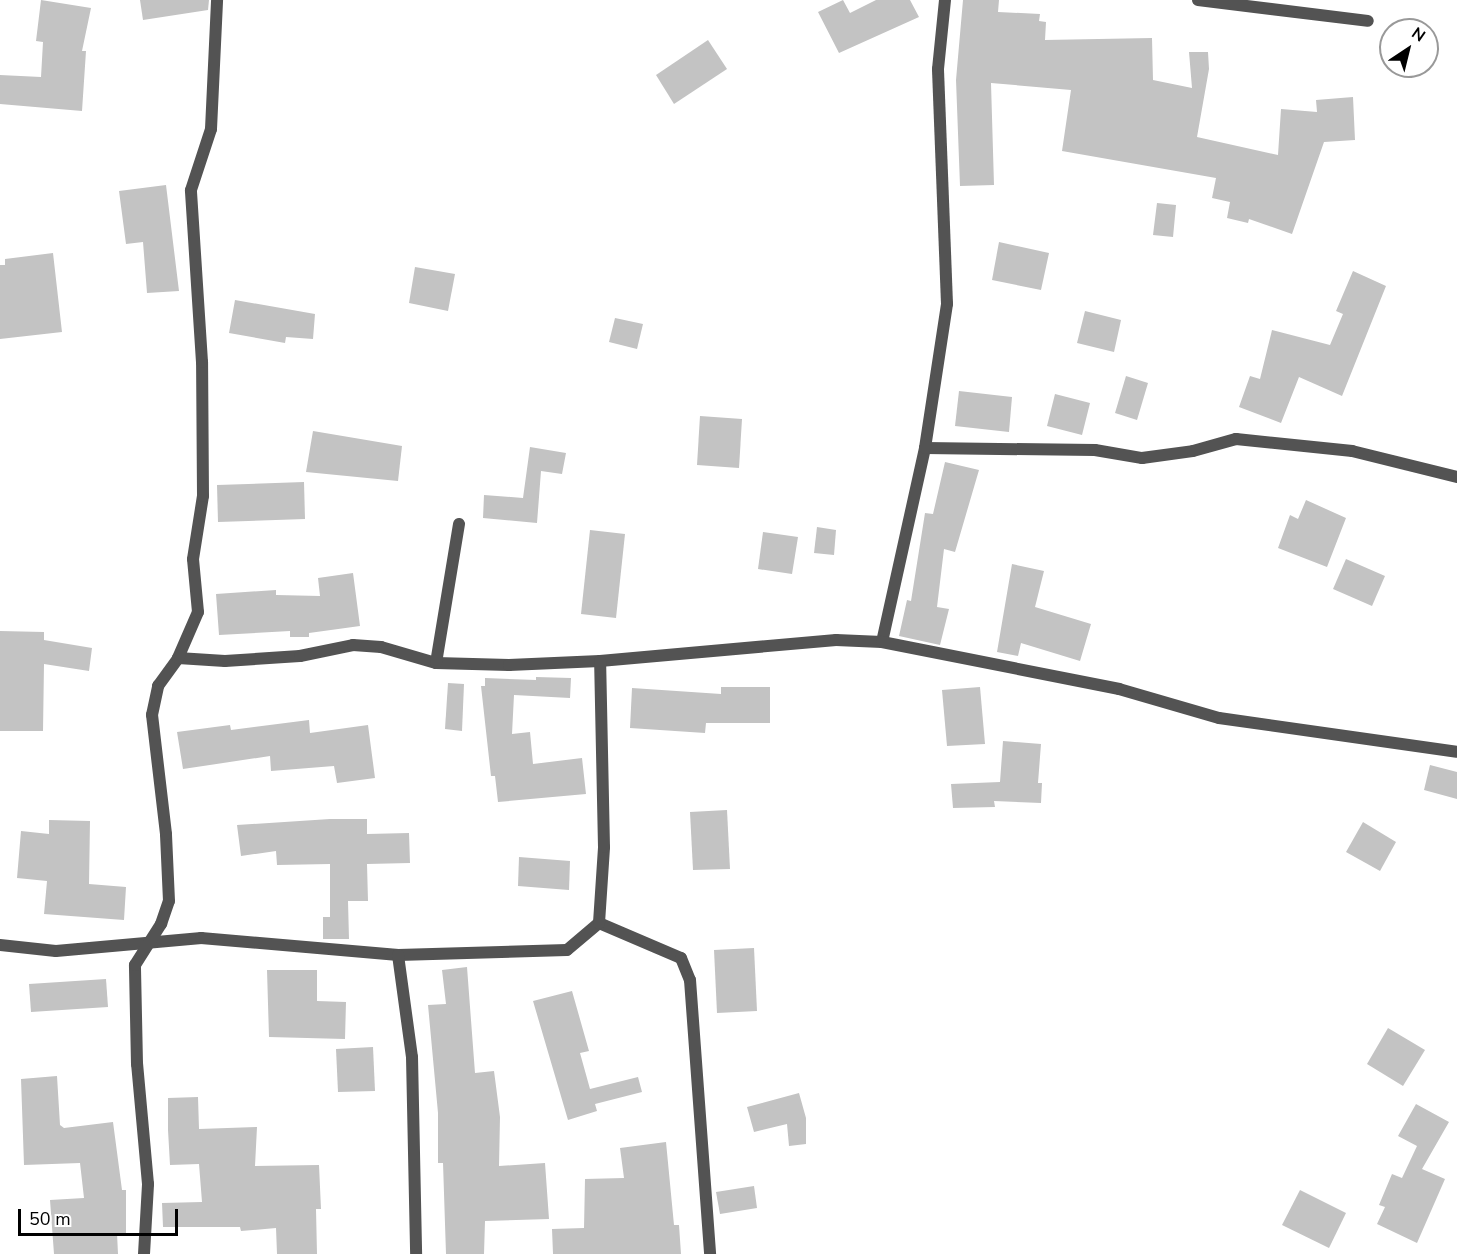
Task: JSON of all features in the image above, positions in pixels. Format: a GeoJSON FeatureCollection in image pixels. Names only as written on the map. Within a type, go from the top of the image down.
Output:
{"type":"FeatureCollection","features":[{"type":"Feature","properties":{"kind":"street"},"geometry":{"type":"LineString","coordinates":[[144,1254],[147,1184],[136,1064],[135,965],[152,941],[169,901],[166,834],[152,715],[158,686],[178,658],[198,612],[193,559],[203,496],[202,362],[191,190],[211,129],[217,0]]}},
{"type":"Feature","properties":{"kind":"street"},"geometry":{"type":"LineString","coordinates":[[882,642],[925,448],[946,304],[938,69],[945,0]]}},
{"type":"Feature","properties":{"kind":"street"},"geometry":{"type":"LineString","coordinates":[[1198,0],[1368,21]]}},
{"type":"Feature","properties":{"kind":"street"},"geometry":{"type":"LineString","coordinates":[[925,448],[1095,450],[1142,458],[1193,451],[1236,440],[1352,451],[1457,477]]}},
{"type":"Feature","properties":{"kind":"street"},"geometry":{"type":"LineString","coordinates":[[436,663],[459,524]]}},
{"type":"Feature","properties":{"kind":"street"},"geometry":{"type":"LineString","coordinates":[[178,658],[225,662],[300,656],[353,645],[381,647],[436,663],[600,661],[836,640],[882,642],[1119,689],[1218,718],[1457,752]]}},
{"type":"Feature","properties":{"kind":"street"},"geometry":{"type":"LineString","coordinates":[[0,945],[56,951],[152,941],[244,939],[398,955],[567,951],[599,922],[604,847],[600,661]]}},
{"type":"Feature","properties":{"kind":"street"},"geometry":{"type":"LineString","coordinates":[[599,922],[681,958],[690,980],[710,1254]]}},
{"type":"Feature","properties":{"kind":"street"},"geometry":{"type":"LineString","coordinates":[[398,955],[412,1057],[416,1254]]}},
{"type":"Feature","properties":{"kind":"building"},"geometry":{"type":"Polygon","coordinates":[[[41,0],[91,8],[82,51],[86,51],[82,111],[0,104],[0,75],[41,77],[43,42],[36,41],[41,0]]]}},
{"type":"Feature","properties":{"kind":"building"},"geometry":{"type":"Polygon","coordinates":[[[140,0],[209,0],[208,10],[143,20],[140,0]]]}},
{"type":"Feature","properties":{"kind":"building"},"geometry":{"type":"Polygon","coordinates":[[[843,0],[850,13],[876,0],[910,0],[919,17],[839,53],[818,12],[843,0]]]}},
{"type":"Feature","properties":{"kind":"building"},"geometry":{"type":"Polygon","coordinates":[[[963,0],[999,0],[998,12],[1040,14],[1039,21],[1046,22],[1045,40],[1152,38],[1153,80],[1192,88],[1189,52],[1208,52],[1209,69],[1197,137],[1278,155],[1281,109],[1317,112],[1316,100],[1353,97],[1355,140],[1324,142],[1292,234],[1249,219],[1248,223],[1227,218],[1230,202],[1212,198],[1216,178],[1062,151],[1071,90],[991,83],[994,185],[960,186],[956,80],[963,0]]]}},
{"type":"Feature","properties":{"kind":"building"},"geometry":{"type":"Polygon","coordinates":[[[708,40],[727,69],[674,104],[656,75],[708,40]]]}},
{"type":"Feature","properties":{"kind":"building"},"geometry":{"type":"Polygon","coordinates":[[[166,185],[179,291],[147,293],[143,242],[126,244],[119,191],[166,185]]]}},
{"type":"Feature","properties":{"kind":"building"},"geometry":{"type":"Polygon","coordinates":[[[1157,203],[1176,205],[1173,237],[1153,235],[1157,203]]]}},
{"type":"Feature","properties":{"kind":"building"},"geometry":{"type":"Polygon","coordinates":[[[999,242],[1049,253],[1041,290],[992,280],[999,242]]]}},
{"type":"Feature","properties":{"kind":"building"},"geometry":{"type":"Polygon","coordinates":[[[53,253],[62,332],[0,339],[0,265],[5,265],[5,259],[53,253]]]}},
{"type":"Feature","properties":{"kind":"building"},"geometry":{"type":"Polygon","coordinates":[[[415,267],[455,274],[448,311],[409,303],[415,267]]]}},
{"type":"Feature","properties":{"kind":"building"},"geometry":{"type":"Polygon","coordinates":[[[1353,271],[1386,286],[1342,396],[1299,377],[1281,423],[1239,407],[1250,376],[1260,379],[1272,330],[1330,345],[1343,314],[1336,311],[1353,271]]]}},
{"type":"Feature","properties":{"kind":"building"},"geometry":{"type":"Polygon","coordinates":[[[235,300],[315,314],[313,339],[286,337],[285,343],[229,333],[235,300]]]}},
{"type":"Feature","properties":{"kind":"building"},"geometry":{"type":"Polygon","coordinates":[[[1085,311],[1121,320],[1114,352],[1077,343],[1085,311]]]}},
{"type":"Feature","properties":{"kind":"building"},"geometry":{"type":"Polygon","coordinates":[[[615,318],[643,324],[637,349],[609,342],[615,318]]]}},
{"type":"Feature","properties":{"kind":"building"},"geometry":{"type":"Polygon","coordinates":[[[1126,376],[1148,383],[1137,420],[1115,413],[1126,376]]]}},
{"type":"Feature","properties":{"kind":"building"},"geometry":{"type":"Polygon","coordinates":[[[959,391],[1012,397],[1009,432],[955,426],[959,391]]]}},
{"type":"Feature","properties":{"kind":"building"},"geometry":{"type":"Polygon","coordinates":[[[1055,394],[1090,403],[1082,435],[1047,426],[1055,394]]]}},
{"type":"Feature","properties":{"kind":"building"},"geometry":{"type":"Polygon","coordinates":[[[700,416],[742,419],[739,468],[697,465],[700,416]]]}},
{"type":"Feature","properties":{"kind":"building"},"geometry":{"type":"Polygon","coordinates":[[[313,431],[402,446],[398,481],[306,472],[313,431]]]}},
{"type":"Feature","properties":{"kind":"building"},"geometry":{"type":"Polygon","coordinates":[[[530,447],[566,453],[562,474],[541,471],[537,523],[483,518],[484,495],[523,498],[530,447]]]}},
{"type":"Feature","properties":{"kind":"building"},"geometry":{"type":"Polygon","coordinates":[[[945,462],[979,470],[955,552],[944,549],[937,607],[949,609],[940,645],[899,636],[907,600],[911,601],[925,513],[933,514],[945,462]]]}},
{"type":"Feature","properties":{"kind":"building"},"geometry":{"type":"Polygon","coordinates":[[[304,482],[305,519],[218,522],[217,485],[304,482]]]}},
{"type":"Feature","properties":{"kind":"building"},"geometry":{"type":"Polygon","coordinates":[[[1306,500],[1346,518],[1327,567],[1278,548],[1290,515],[1298,519],[1306,500]]]}},
{"type":"Feature","properties":{"kind":"building"},"geometry":{"type":"Polygon","coordinates":[[[817,527],[836,530],[834,555],[814,553],[817,527]]]}},
{"type":"Feature","properties":{"kind":"building"},"geometry":{"type":"Polygon","coordinates":[[[590,530],[625,534],[616,618],[581,614],[590,530]]]}},
{"type":"Feature","properties":{"kind":"building"},"geometry":{"type":"Polygon","coordinates":[[[763,532],[798,537],[792,574],[758,569],[763,532]]]}},
{"type":"Feature","properties":{"kind":"building"},"geometry":{"type":"Polygon","coordinates":[[[1346,559],[1385,576],[1372,606],[1333,589],[1346,559]]]}},
{"type":"Feature","properties":{"kind":"building"},"geometry":{"type":"Polygon","coordinates":[[[1012,564],[1044,571],[1035,607],[1091,624],[1080,661],[1021,643],[1018,656],[997,652],[1012,564]]]}},
{"type":"Feature","properties":{"kind":"building"},"geometry":{"type":"Polygon","coordinates":[[[353,573],[360,626],[309,633],[309,637],[290,637],[290,631],[219,635],[216,594],[276,590],[276,595],[320,596],[318,578],[353,573]]]}},
{"type":"Feature","properties":{"kind":"building"},"geometry":{"type":"Polygon","coordinates":[[[0,631],[44,632],[44,640],[92,648],[89,671],[44,664],[43,731],[0,731],[0,631]]]}},
{"type":"Feature","properties":{"kind":"building"},"geometry":{"type":"Polygon","coordinates":[[[536,677],[571,678],[570,698],[514,695],[512,734],[530,732],[533,764],[582,758],[586,794],[498,802],[495,776],[491,776],[481,686],[485,686],[485,678],[536,680],[536,677]]]}},
{"type":"Feature","properties":{"kind":"building"},"geometry":{"type":"Polygon","coordinates":[[[448,683],[464,684],[462,731],[445,729],[448,683]]]}},
{"type":"Feature","properties":{"kind":"building"},"geometry":{"type":"Polygon","coordinates":[[[721,687],[770,687],[770,723],[706,723],[705,733],[630,728],[632,688],[721,694],[721,687]]]}},
{"type":"Feature","properties":{"kind":"building"},"geometry":{"type":"Polygon","coordinates":[[[980,687],[985,744],[947,746],[942,690],[980,687]]]}},
{"type":"Feature","properties":{"kind":"building"},"geometry":{"type":"Polygon","coordinates":[[[309,720],[310,733],[368,725],[375,778],[337,783],[334,766],[271,771],[270,756],[183,769],[177,732],[230,725],[231,730],[309,720]]]}},
{"type":"Feature","properties":{"kind":"building"},"geometry":{"type":"Polygon","coordinates":[[[1003,741],[1041,744],[1038,783],[1042,783],[1041,803],[994,801],[995,807],[953,808],[951,784],[1000,782],[1003,741]]]}},
{"type":"Feature","properties":{"kind":"building"},"geometry":{"type":"Polygon","coordinates":[[[1430,765],[1457,772],[1457,799],[1424,790],[1430,765]]]}},
{"type":"Feature","properties":{"kind":"building"},"geometry":{"type":"Polygon","coordinates":[[[727,810],[730,869],[693,870],[690,812],[727,810]]]}},
{"type":"Feature","properties":{"kind":"building"},"geometry":{"type":"Polygon","coordinates":[[[367,819],[367,834],[409,833],[410,863],[367,864],[368,901],[348,901],[349,939],[323,939],[323,917],[330,917],[330,864],[277,865],[276,851],[241,856],[237,825],[367,819]]]}},
{"type":"Feature","properties":{"kind":"building"},"geometry":{"type":"Polygon","coordinates":[[[49,820],[90,821],[89,884],[126,887],[124,920],[44,914],[47,881],[17,878],[21,831],[49,834],[49,820]]]}},
{"type":"Feature","properties":{"kind":"building"},"geometry":{"type":"Polygon","coordinates":[[[1363,822],[1396,842],[1380,871],[1346,852],[1363,822]]]}},
{"type":"Feature","properties":{"kind":"building"},"geometry":{"type":"Polygon","coordinates":[[[519,857],[570,861],[569,890],[518,886],[519,857]]]}},
{"type":"Feature","properties":{"kind":"building"},"geometry":{"type":"Polygon","coordinates":[[[754,948],[757,1011],[717,1013],[714,950],[754,948]]]}},
{"type":"Feature","properties":{"kind":"building"},"geometry":{"type":"Polygon","coordinates":[[[467,967],[475,1073],[494,1071],[500,1117],[499,1166],[545,1163],[549,1219],[485,1221],[484,1254],[446,1254],[443,1163],[438,1163],[438,1113],[428,1005],[446,1004],[442,970],[467,967]]]}},
{"type":"Feature","properties":{"kind":"building"},"geometry":{"type":"Polygon","coordinates":[[[267,970],[317,970],[317,1001],[346,1002],[345,1039],[269,1037],[267,970]]]}},
{"type":"Feature","properties":{"kind":"building"},"geometry":{"type":"Polygon","coordinates":[[[106,979],[108,1007],[31,1012],[29,984],[106,979]]]}},
{"type":"Feature","properties":{"kind":"building"},"geometry":{"type":"Polygon","coordinates":[[[572,991],[589,1051],[580,1053],[590,1089],[638,1077],[642,1092],[595,1104],[597,1111],[568,1120],[533,1001],[572,991]]]}},
{"type":"Feature","properties":{"kind":"building"},"geometry":{"type":"Polygon","coordinates":[[[1388,1028],[1425,1050],[1403,1086],[1367,1064],[1388,1028]]]}},
{"type":"Feature","properties":{"kind":"building"},"geometry":{"type":"Polygon","coordinates":[[[373,1047],[375,1091],[338,1092],[336,1049],[373,1047]]]}},
{"type":"Feature","properties":{"kind":"building"},"geometry":{"type":"Polygon","coordinates":[[[57,1076],[60,1125],[64,1128],[113,1122],[122,1190],[126,1190],[126,1233],[117,1233],[118,1254],[54,1254],[50,1200],[84,1198],[80,1163],[24,1165],[21,1079],[57,1076]]]}},
{"type":"Feature","properties":{"kind":"building"},"geometry":{"type":"Polygon","coordinates":[[[799,1093],[806,1118],[806,1144],[789,1146],[787,1124],[754,1132],[747,1107],[799,1093]]]}},
{"type":"Feature","properties":{"kind":"building"},"geometry":{"type":"Polygon","coordinates":[[[198,1097],[199,1129],[257,1127],[255,1166],[319,1165],[321,1209],[316,1209],[317,1254],[277,1254],[276,1228],[241,1231],[240,1227],[163,1227],[162,1203],[202,1202],[199,1164],[170,1165],[168,1130],[168,1098],[198,1097]]]}},
{"type":"Feature","properties":{"kind":"building"},"geometry":{"type":"Polygon","coordinates":[[[1416,1104],[1449,1122],[1422,1169],[1445,1179],[1417,1243],[1377,1224],[1385,1207],[1379,1205],[1392,1174],[1402,1178],[1417,1146],[1398,1136],[1416,1104]]]}},
{"type":"Feature","properties":{"kind":"building"},"geometry":{"type":"Polygon","coordinates":[[[666,1142],[674,1225],[679,1225],[681,1254],[553,1254],[552,1229],[584,1228],[585,1179],[624,1178],[620,1148],[666,1142]]]}},
{"type":"Feature","properties":{"kind":"building"},"geometry":{"type":"Polygon","coordinates":[[[754,1186],[757,1208],[720,1214],[716,1192],[754,1186]]]}},
{"type":"Feature","properties":{"kind":"building"},"geometry":{"type":"Polygon","coordinates":[[[1300,1190],[1346,1213],[1329,1248],[1282,1225],[1300,1190]]]}}]}
